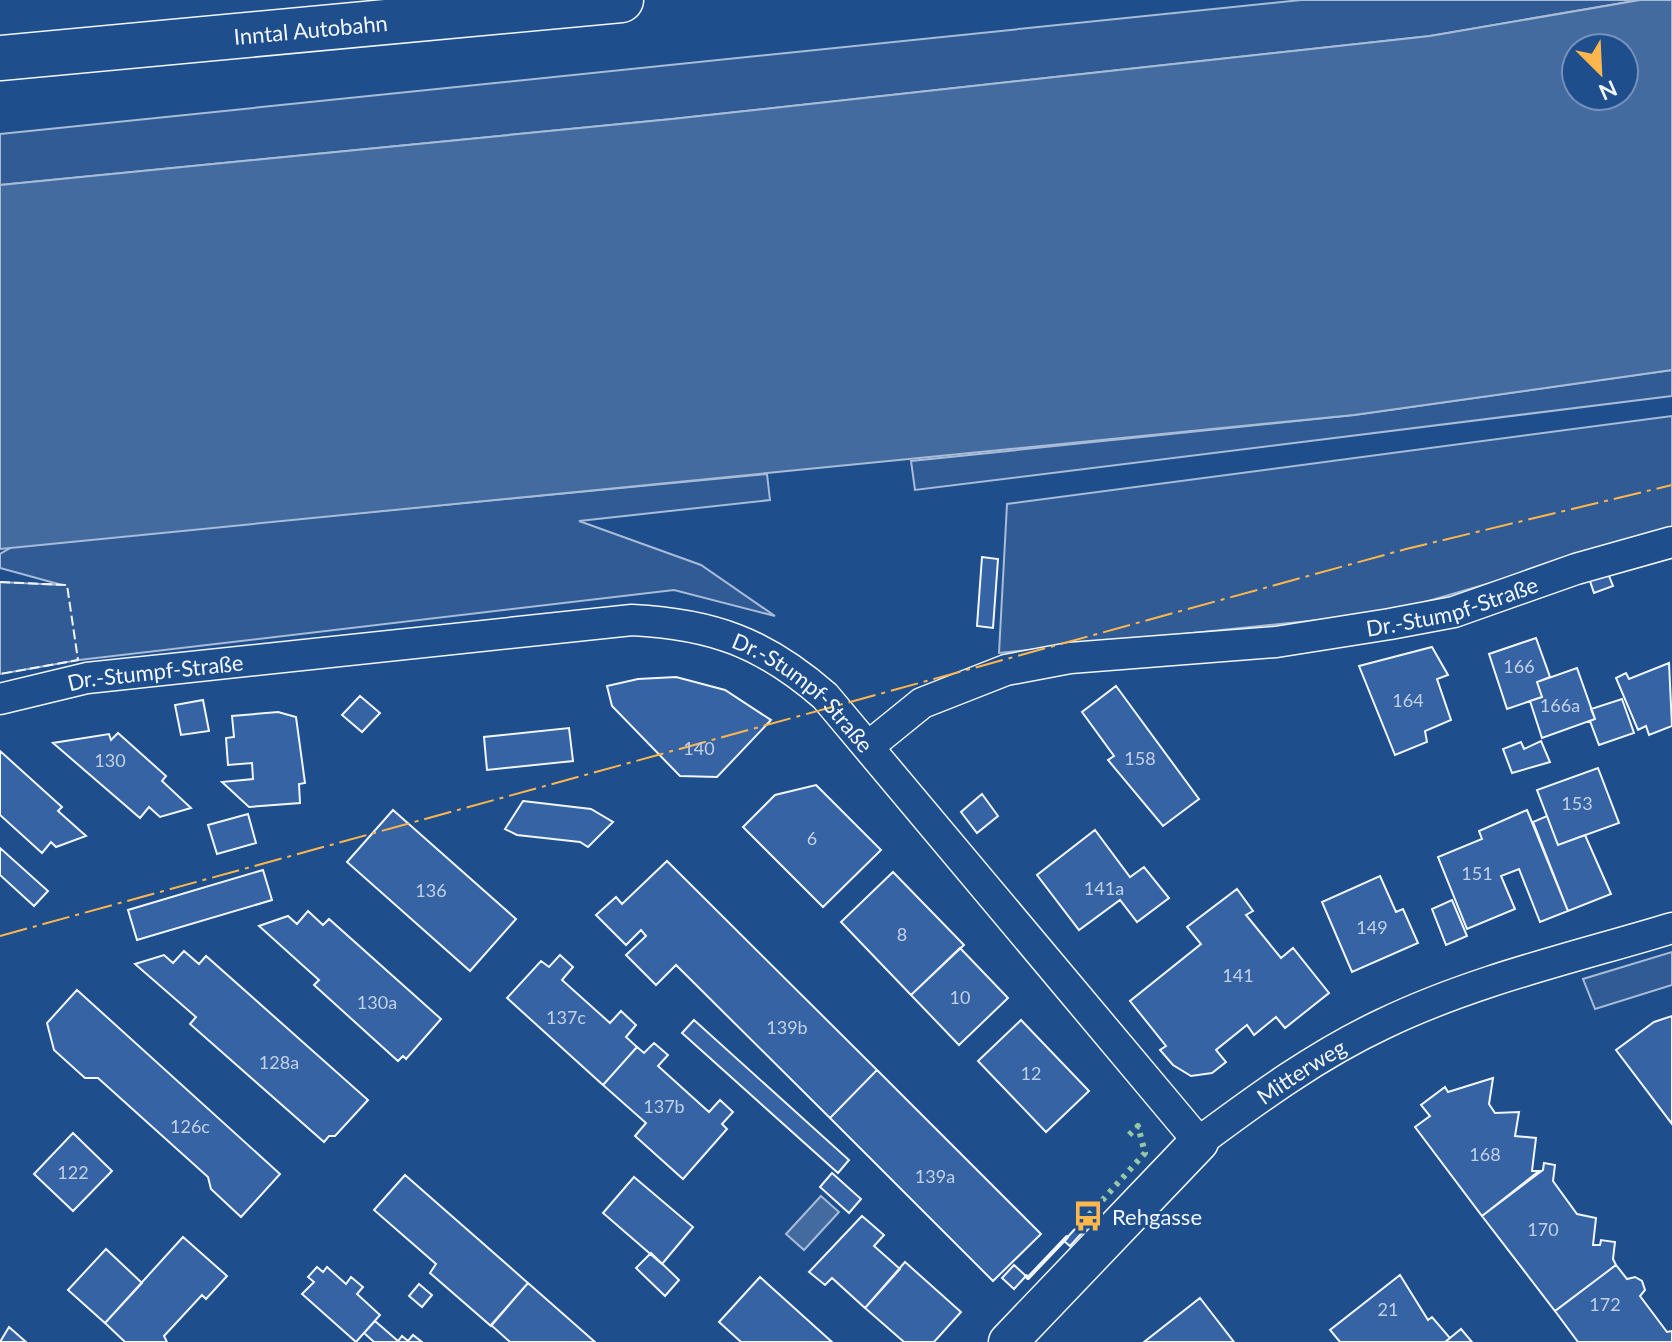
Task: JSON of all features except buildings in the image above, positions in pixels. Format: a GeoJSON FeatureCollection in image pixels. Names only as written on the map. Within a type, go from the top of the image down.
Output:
{"type":"FeatureCollection","features":[{"type":"Feature","properties":{"kind":"highway","name":"Inntal Autobahn"},"geometry":{"type":"LineString","coordinates":[[0,58],[621,0]]}},
{"type":"Feature","properties":{"kind":"street","name":"Dr.-Stumpf-Straße"},"geometry":{"type":"LineString","coordinates":[[0,699],[87,678],[632,620],[684,622],[761,649],[793,669],[825,696],[869,746],[922,703],[1006,670],[1082,657],[1276,642],[1454,612],[1576,569],[1672,542]]}},
{"type":"Feature","properties":{"kind":"street"},"geometry":{"type":"LineString","coordinates":[[869,746],[1199,1142]]}},
{"type":"Feature","properties":{"kind":"street","name":"Mitterweg"},"geometry":{"type":"LineString","coordinates":[[1008,1342],[1199,1142],[1304,1068],[1383,1024],[1477,987],[1672,928]]}},
{"type":"Feature","properties":{"kind":"shaded area"},"geometry":{"type":"Polygon","coordinates":[[[1301,0],[1640,0],[1430,36],[672,119],[0,185],[0,134],[1301,0]]]}},
{"type":"Feature","properties":{"kind":"shaded area"},"geometry":{"type":"Polygon","coordinates":[[[1640,0],[1672,0],[1672,370],[1354,415],[0,549],[0,185],[672,119],[1430,36],[1640,0]]]}},
{"type":"Feature","properties":{"kind":"shaded area"},"geometry":{"type":"Polygon","coordinates":[[[1672,370],[1672,396],[915,490],[911,461],[1354,415],[1672,370]]]}},
{"type":"Feature","properties":{"kind":"shaded area"},"geometry":{"type":"Polygon","coordinates":[[[1672,416],[1672,530],[1387,613],[999,653],[1007,504],[1672,416]]]}},
{"type":"Feature","properties":{"kind":"shaded area"},"geometry":{"type":"Polygon","coordinates":[[[767,474],[770,500],[579,521],[701,565],[775,616],[674,590],[79,660],[0,674],[0,582],[62,585],[0,568],[0,554],[14,546],[767,474]]]}},
{"type":"Feature","properties":{"kind":"shaded area"},"geometry":{"type":"Polygon","coordinates":[[[1672,952],[1672,985],[1595,1009],[1583,979],[1672,952]]]}},
{"type":"Feature","properties":{"kind":"shaded area"},"geometry":{"type":"Polygon","coordinates":[[[821,1196],[839,1212],[804,1250],[786,1234],[821,1196]]]}},
{"type":"Feature","properties":{"kind":"hedge"},"geometry":{"type":"LineString","coordinates":[[1089,1215],[1145,1153],[1138,1126],[1128,1136]]}},
{"type":"Feature","properties":{"kind":"fence"},"geometry":{"type":"LineString","coordinates":[[0,582],[67,585],[78,660],[0,674]]}},
{"type":"Feature","properties":{"kind":"wall"},"geometry":{"type":"LineString","coordinates":[[1026,1276],[1028,1278],[1067,1237]]}},
{"type":"Feature","properties":{"kind":"power"},"geometry":{"type":"LineString","coordinates":[[0,936],[1406,549],[1672,485]]}},
{"type":"Feature","properties":{"kind":"place","name":"Rehgasse"},"geometry":{"type":"Point","coordinates":[1088,1216]}}]}
